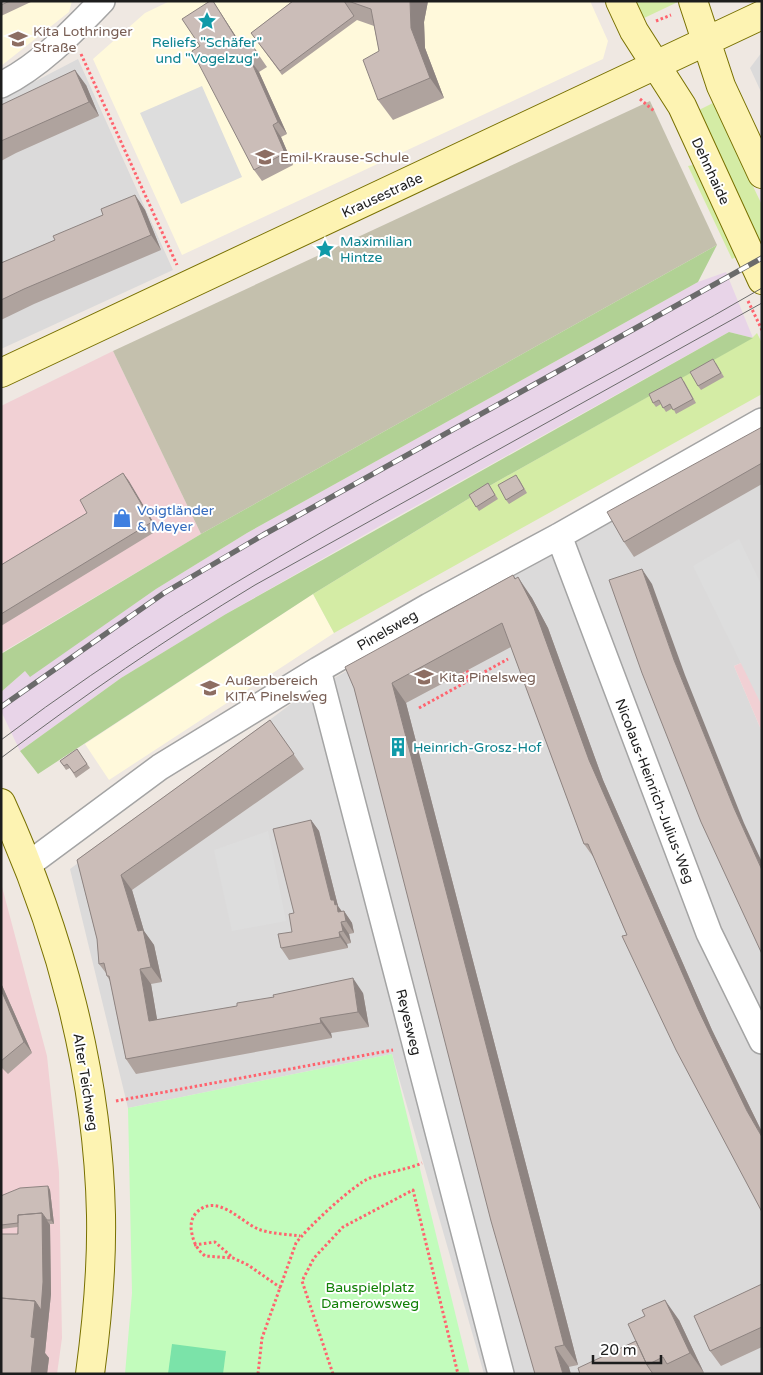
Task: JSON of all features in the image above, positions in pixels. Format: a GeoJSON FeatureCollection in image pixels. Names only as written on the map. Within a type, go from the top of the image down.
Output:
{"type":"FeatureCollection","features":[{"type":"Feature","properties":{"kind":"main road","name":"Dehnhaide"},"geometry":{"type":"LineString","coordinates":[[620,1],[634,31],[682,106],[762,280]]}},
{"type":"Feature","properties":{"kind":"main road"},"geometry":{"type":"LineString","coordinates":[[693,1],[721,86],[762,174]]}},
{"type":"Feature","properties":{"kind":"main road","name":"Krausestraße"},"geometry":{"type":"LineString","coordinates":[[1,372],[762,15]]}},
{"type":"Feature","properties":{"kind":"main road","name":"Alter Teichweg"},"geometry":{"type":"LineString","coordinates":[[1,803],[29,864],[67,981],[92,1105],[101,1216],[96,1330],[90,1374]]}},
{"type":"Feature","properties":{"kind":"street"},"geometry":{"type":"LineString","coordinates":[[1,85],[17,77],[72,33],[102,1]]}},
{"type":"Feature","properties":{"kind":"street","name":"Pinelsweg"},"geometry":{"type":"LineString","coordinates":[[29,864],[160,768],[318,670],[457,590],[559,536],[762,422]]}},
{"type":"Feature","properties":{"kind":"street","name":"Nicolaus-Heinrich-Julius-Weg"},"geometry":{"type":"LineString","coordinates":[[559,536],[710,933],[762,1041]]}},
{"type":"Feature","properties":{"kind":"street","name":"Reyesweg"},"geometry":{"type":"LineString","coordinates":[[318,670],[501,1374]]}},
{"type":"Feature","properties":{"kind":"path"},"geometry":{"type":"LineString","coordinates":[[72,33],[186,286]]}},
{"type":"Feature","properties":{"kind":"path"},"geometry":{"type":"LineString","coordinates":[[418,708],[508,659]]}},
{"type":"Feature","properties":{"kind":"path"},"geometry":{"type":"LineString","coordinates":[[467,670],[469,680]]}},
{"type":"Feature","properties":{"kind":"path"},"geometry":{"type":"LineString","coordinates":[[462,673],[469,680]]}},
{"type":"Feature","properties":{"kind":"path"},"geometry":{"type":"LineString","coordinates":[[92,1105],[415,1046]]}},
{"type":"Feature","properties":{"kind":"path"},"geometry":{"type":"LineString","coordinates":[[258,1374],[262,1338],[296,1243],[309,1226],[368,1178],[420,1164],[443,1152]]}},
{"type":"Feature","properties":{"kind":"path"},"geometry":{"type":"LineString","coordinates":[[333,1374],[302,1281],[314,1258],[343,1227],[413,1190],[458,1374]]}},
{"type":"Feature","properties":{"kind":"path"},"geometry":{"type":"LineString","coordinates":[[233,1258],[205,1256],[194,1245],[191,1222],[194,1214],[201,1209],[217,1206],[226,1208],[259,1229],[301,1236]]}},
{"type":"Feature","properties":{"kind":"path"},"geometry":{"type":"LineString","coordinates":[[194,1245],[215,1242],[233,1258],[248,1265],[281,1288]]}},
{"type":"Feature","properties":{"kind":"shaded area","name":"Kita Lothringer Straße"},"geometry":{"type":"Polygon","coordinates":[[[1,1],[72,1],[69,12],[1,66],[1,1]]]}},
{"type":"Feature","properties":{"kind":"shaded area","name":"Emil-Krause-Schule"},"geometry":{"type":"Polygon","coordinates":[[[170,1],[590,1],[608,41],[603,59],[182,255],[93,59],[145,13],[170,1]]]}},
{"type":"Feature","properties":{"kind":"shaded area"},"geometry":{"type":"Polygon","coordinates":[[[762,52],[762,94],[750,68],[762,52]]]}},
{"type":"Feature","properties":{"kind":"shaded area"},"geometry":{"type":"Polygon","coordinates":[[[78,59],[173,270],[1,349],[1,99],[78,59]]]}},
{"type":"Feature","properties":{"kind":"shaded area"},"geometry":{"type":"Polygon","coordinates":[[[202,86],[242,177],[181,204],[140,113],[202,86]]]}},
{"type":"Feature","properties":{"kind":"shaded area"},"geometry":{"type":"Polygon","coordinates":[[[650,101],[717,245],[201,534],[113,351],[650,101]]]}},
{"type":"Feature","properties":{"kind":"shaded area"},"geometry":{"type":"Polygon","coordinates":[[[726,272],[753,338],[729,332],[378,527],[226,614],[121,678],[20,751],[1,711],[1,692],[25,671],[30,676],[156,589],[247,533],[698,282],[726,272]]]}},
{"type":"Feature","properties":{"kind":"shaded area"},"geometry":{"type":"Polygon","coordinates":[[[113,351],[201,534],[1,653],[1,406],[113,351]]]}},
{"type":"Feature","properties":{"kind":"shaded area"},"geometry":{"type":"Polygon","coordinates":[[[762,435],[762,654],[734,666],[762,732],[762,1374],[484,1374],[392,1054],[128,1108],[70,869],[299,698],[762,435]]]}},
{"type":"Feature","properties":{"kind":"shaded area"},"geometry":{"type":"Polygon","coordinates":[[[739,539],[762,586],[762,706],[693,566],[739,539]]]}},
{"type":"Feature","properties":{"kind":"shaded area","name":"Außenbereich KITA Pinelsweg"},"geometry":{"type":"Polygon","coordinates":[[[313,594],[334,633],[109,780],[85,744],[313,594]]]}},
{"type":"Feature","properties":{"kind":"shaded area"},"geometry":{"type":"Polygon","coordinates":[[[762,654],[762,732],[734,666],[762,654]]]}},
{"type":"Feature","properties":{"kind":"shaded area"},"geometry":{"type":"Polygon","coordinates":[[[268,831],[286,921],[232,931],[214,850],[268,831]]]}},
{"type":"Feature","properties":{"kind":"shaded area"},"geometry":{"type":"Polygon","coordinates":[[[1,883],[47,1056],[59,1172],[62,1338],[57,1374],[1,1374],[1,883]]]}},
{"type":"Feature","properties":{"kind":"green space"},"geometry":{"type":"Polygon","coordinates":[[[634,1],[680,1],[642,19],[634,1]]]}},
{"type":"Feature","properties":{"kind":"green space"},"geometry":{"type":"Polygon","coordinates":[[[713,103],[762,205],[762,248],[697,111],[713,103]]]}},
{"type":"Feature","properties":{"kind":"green space"},"geometry":{"type":"Polygon","coordinates":[[[693,165],[736,257],[732,259],[688,166],[693,165]]]}},
{"type":"Feature","properties":{"kind":"green space"},"geometry":{"type":"Polygon","coordinates":[[[717,245],[698,282],[247,533],[156,589],[30,677],[25,671],[1,692],[1,654],[201,534],[717,245]]]}},
{"type":"Feature","properties":{"kind":"green space"},"geometry":{"type":"Polygon","coordinates":[[[729,332],[753,338],[491,485],[313,594],[38,774],[20,751],[121,678],[226,614],[729,332]]]}},
{"type":"Feature","properties":{"kind":"green space"},"geometry":{"type":"Polygon","coordinates":[[[757,333],[762,343],[762,394],[334,633],[313,594],[491,485],[752,338],[757,333]]]}},
{"type":"Feature","properties":{"kind":"green space","name":"Bauspielplatz Damerowsweg"},"geometry":{"type":"Polygon","coordinates":[[[392,1054],[470,1374],[125,1374],[132,1293],[128,1108],[392,1054]]]}},
{"type":"Feature","properties":{"kind":"green space"},"geometry":{"type":"Polygon","coordinates":[[[172,1344],[226,1351],[223,1374],[168,1374],[172,1344]]]}},
{"type":"Feature","properties":{"kind":"building"},"geometry":{"type":"Polygon","coordinates":[[[1,1],[10,1],[1,5],[1,1]]]}},
{"type":"Feature","properties":{"kind":"building"},"geometry":{"type":"Polygon","coordinates":[[[210,1],[213,1],[241,46],[249,41],[259,55],[251,61],[278,122],[273,125],[285,153],[254,170],[192,51],[200,46],[182,19],[210,1]]]}},
{"type":"Feature","properties":{"kind":"building"},"geometry":{"type":"Polygon","coordinates":[[[293,1],[344,1],[354,16],[280,71],[251,33],[293,1]]]}},
{"type":"Feature","properties":{"kind":"building"},"geometry":{"type":"Polygon","coordinates":[[[348,1],[410,1],[411,28],[430,78],[378,100],[363,60],[379,51],[371,9],[348,1]]]}},
{"type":"Feature","properties":{"kind":"building"},"geometry":{"type":"Polygon","coordinates":[[[75,70],[89,102],[1,141],[1,105],[75,70]]]}},
{"type":"Feature","properties":{"kind":"building"},"geometry":{"type":"Polygon","coordinates":[[[135,195],[151,235],[1,300],[1,263],[55,240],[53,236],[103,215],[101,209],[135,195]]]}},
{"type":"Feature","properties":{"kind":"building"},"geometry":{"type":"Polygon","coordinates":[[[713,359],[721,373],[698,386],[690,372],[713,359]]]}},
{"type":"Feature","properties":{"kind":"building"},"geometry":{"type":"Polygon","coordinates":[[[681,377],[693,399],[673,410],[670,404],[663,408],[659,400],[653,403],[649,394],[681,377]]]}},
{"type":"Feature","properties":{"kind":"building"},"geometry":{"type":"Polygon","coordinates":[[[762,427],[762,463],[624,542],[607,512],[762,427]]]}},
{"type":"Feature","properties":{"kind":"building"},"geometry":{"type":"Polygon","coordinates":[[[123,473],[152,522],[1,614],[1,565],[87,513],[80,500],[123,473]]]}},
{"type":"Feature","properties":{"kind":"building"},"geometry":{"type":"Polygon","coordinates":[[[516,475],[524,489],[506,500],[498,485],[516,475]]]}},
{"type":"Feature","properties":{"kind":"building"},"geometry":{"type":"Polygon","coordinates":[[[488,483],[495,495],[476,507],[469,495],[488,483]]]}},
{"type":"Feature","properties":{"kind":"building"},"geometry":{"type":"Polygon","coordinates":[[[642,569],[674,660],[734,808],[762,870],[762,954],[701,822],[642,673],[609,580],[642,569]]]}},
{"type":"Feature","properties":{"kind":"building"},"geometry":{"type":"Polygon","coordinates":[[[513,575],[515,579],[518,577],[534,608],[589,760],[698,1009],[747,1111],[762,1137],[762,1212],[676,1050],[622,936],[627,935],[588,844],[584,844],[502,623],[392,683],[564,1345],[555,1347],[563,1374],[535,1374],[491,1221],[354,688],[345,667],[513,575]]]}},
{"type":"Feature","properties":{"kind":"building"},"geometry":{"type":"Polygon","coordinates":[[[270,720],[294,754],[121,875],[138,931],[143,930],[151,967],[140,969],[149,1021],[237,1006],[237,1003],[274,997],[273,995],[353,978],[358,1012],[320,1018],[321,1023],[126,1059],[109,976],[107,976],[104,963],[99,964],[97,939],[77,860],[270,720]]]}},
{"type":"Feature","properties":{"kind":"building"},"geometry":{"type":"Polygon","coordinates":[[[77,749],[87,764],[74,773],[67,764],[64,766],[60,761],[77,749]]]}},
{"type":"Feature","properties":{"kind":"building"},"geometry":{"type":"Polygon","coordinates":[[[311,820],[331,900],[334,900],[335,905],[337,904],[338,912],[344,911],[346,921],[341,922],[343,931],[339,932],[340,937],[281,948],[278,934],[292,932],[289,914],[294,913],[273,829],[311,820]]]}},
{"type":"Feature","properties":{"kind":"building"},"geometry":{"type":"Polygon","coordinates":[[[1,990],[24,1042],[1,1061],[1,990]]]}},
{"type":"Feature","properties":{"kind":"building"},"geometry":{"type":"Polygon","coordinates":[[[48,1186],[51,1220],[47,1220],[42,1213],[18,1215],[18,1223],[1,1225],[1,1196],[20,1188],[48,1186]]]}},
{"type":"Feature","properties":{"kind":"building"},"geometry":{"type":"Polygon","coordinates":[[[42,1213],[43,1282],[41,1310],[35,1301],[1,1298],[1,1234],[18,1234],[18,1215],[42,1213]]]}},
{"type":"Feature","properties":{"kind":"building"},"geometry":{"type":"Polygon","coordinates":[[[762,1284],[762,1327],[710,1351],[694,1316],[762,1284]]]}},
{"type":"Feature","properties":{"kind":"building"},"geometry":{"type":"Polygon","coordinates":[[[1,1298],[35,1301],[31,1337],[35,1338],[31,1374],[1,1374],[1,1298]]]}},
{"type":"Feature","properties":{"kind":"building"},"geometry":{"type":"Polygon","coordinates":[[[665,1300],[690,1353],[667,1364],[663,1357],[647,1365],[628,1324],[645,1316],[642,1310],[665,1300]]]}},
{"type":"Feature","properties":{"kind":"building"},"geometry":{"type":"Polygon","coordinates":[[[636,1341],[653,1374],[580,1374],[578,1368],[636,1341]]]}},
{"type":"Feature","properties":{"kind":"tram line"},"geometry":{"type":"LineString","coordinates":[[1,740],[91,675],[278,557],[762,288]]}},
{"type":"Feature","properties":{"kind":"tram line"},"geometry":{"type":"LineString","coordinates":[[1,758],[126,668],[255,585],[762,303]]}},
{"type":"Feature","properties":{"kind":"railway"},"geometry":{"type":"LineString","coordinates":[[1,707],[164,593],[263,535],[762,258]]}},
{"type":"Feature","properties":{"kind":"place","name":"Reliefs \"Schäfer\" und \"Vogelzug\""},"geometry":{"type":"Point","coordinates":[207,21]}},
{"type":"Feature","properties":{"kind":"place","name":"Kita Lothringer Straße"},"geometry":{"type":"Point","coordinates":[18,39]}},
{"type":"Feature","properties":{"kind":"place","name":"Emil-Krause-Schule"},"geometry":{"type":"Point","coordinates":[265,157]}},
{"type":"Feature","properties":{"kind":"place","name":"Maximilian Hintze"},"geometry":{"type":"Point","coordinates":[325,249]}},
{"type":"Feature","properties":{"kind":"place","name":"Voigtländer & Meyer"},"geometry":{"type":"Point","coordinates":[122,518]}},
{"type":"Feature","properties":{"kind":"place","name":"Kita Pinelsweg"},"geometry":{"type":"Point","coordinates":[424,677]}},
{"type":"Feature","properties":{"kind":"place","name":"Außenbereich KITA Pinelsweg"},"geometry":{"type":"Point","coordinates":[210,688]}},
{"type":"Feature","properties":{"kind":"place","name":"Heinrich-Grosz-Hof"},"geometry":{"type":"Point","coordinates":[398,747]}}]}
